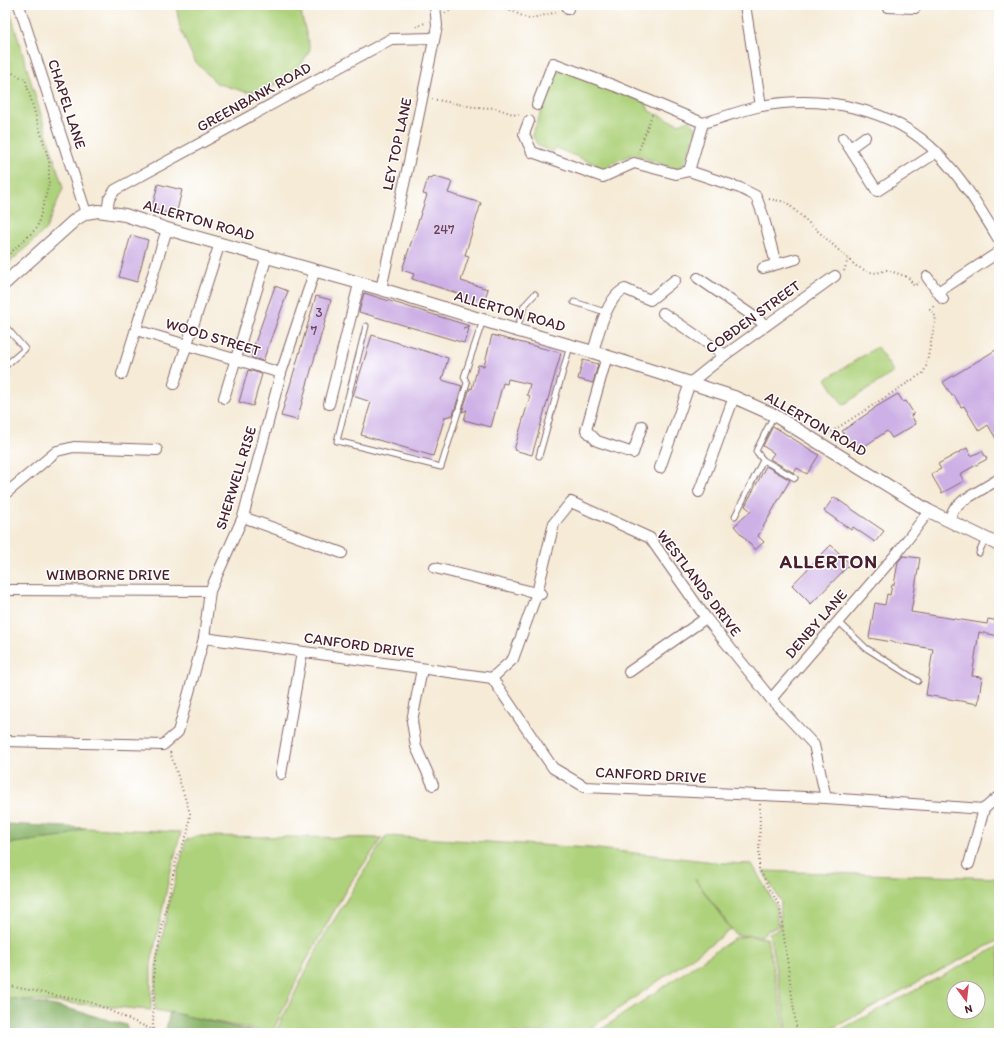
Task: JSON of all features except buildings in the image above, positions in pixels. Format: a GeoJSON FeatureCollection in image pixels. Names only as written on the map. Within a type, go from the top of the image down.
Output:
{"type":"FeatureCollection","features":[{"type":"Feature","properties":{"kind":"street","name":"CHAPEL LANE"},"geometry":{"type":"LineString","coordinates":[[19,5],[86,213]]}},
{"type":"Feature","properties":{"kind":"street","name":"LEY TOP LANE"},"geometry":{"type":"LineString","coordinates":[[381,289],[437,26],[435,5]]}},
{"type":"Feature","properties":{"kind":"street"},"geometry":{"type":"LineString","coordinates":[[745,5],[761,106]]}},
{"type":"Feature","properties":{"kind":"street"},"geometry":{"type":"LineString","coordinates":[[887,5],[888,7],[914,8],[915,5]]}},
{"type":"Feature","properties":{"kind":"street","name":"GREENBANK ROAD"},"geometry":{"type":"LineString","coordinates":[[107,213],[109,199],[115,190],[391,39],[434,38]]}},
{"type":"Feature","properties":{"kind":"street"},"geometry":{"type":"LineString","coordinates":[[537,105],[552,63],[656,103],[703,123],[761,106],[800,102],[839,104],[865,110],[902,125],[937,152],[977,203],[999,240]]}},
{"type":"Feature","properties":{"kind":"street"},"geometry":{"type":"LineString","coordinates":[[526,117],[524,134],[532,152],[603,177],[634,163],[676,174],[689,171],[740,188],[756,196],[763,215],[776,264]]}},
{"type":"Feature","properties":{"kind":"street"},"geometry":{"type":"LineString","coordinates":[[689,171],[703,123]]}},
{"type":"Feature","properties":{"kind":"street"},"geometry":{"type":"LineString","coordinates":[[850,148],[865,137]]}},
{"type":"Feature","properties":{"kind":"street"},"geometry":{"type":"LineString","coordinates":[[843,138],[877,191],[937,152]]}},
{"type":"Feature","properties":{"kind":"street","name":"ALLERTON ROAD"},"geometry":{"type":"LineString","coordinates":[[86,213],[98,211],[125,215],[167,229],[267,256],[571,345],[734,397],[774,415],[929,511],[999,545]]}},
{"type":"Feature","properties":{"kind":"street"},"geometry":{"type":"LineString","coordinates":[[5,283],[76,219],[86,213]]}},
{"type":"Feature","properties":{"kind":"street"},"geometry":{"type":"LineString","coordinates":[[122,374],[167,229]]}},
{"type":"Feature","properties":{"kind":"street"},"geometry":{"type":"LineString","coordinates":[[174,384],[220,243]]}},
{"type":"Feature","properties":{"kind":"street"},"geometry":{"type":"LineString","coordinates":[[927,277],[940,296],[999,252]]}},
{"type":"Feature","properties":{"kind":"street"},"geometry":{"type":"LineString","coordinates":[[224,398],[267,256]]}},
{"type":"Feature","properties":{"kind":"street"},"geometry":{"type":"LineString","coordinates":[[764,268],[796,258]]}},
{"type":"Feature","properties":{"kind":"street","name":"SHERWELL RISE"},"geometry":{"type":"LineString","coordinates":[[167,741],[178,732],[204,638],[210,591],[243,517],[281,373],[315,270]]}},
{"type":"Feature","properties":{"kind":"street","name":"COBDEN STREET"},"geometry":{"type":"LineString","coordinates":[[690,383],[724,355],[835,276]]}},
{"type":"Feature","properties":{"kind":"street"},"geometry":{"type":"LineString","coordinates":[[698,278],[766,325]]}},
{"type":"Feature","properties":{"kind":"street"},"geometry":{"type":"LineString","coordinates":[[593,352],[605,312],[620,291],[625,290],[650,300],[675,280]]}},
{"type":"Feature","properties":{"kind":"street"},"geometry":{"type":"LineString","coordinates":[[330,404],[359,284]]}},
{"type":"Feature","properties":{"kind":"street"},"geometry":{"type":"LineString","coordinates":[[663,313],[724,355]]}},
{"type":"Feature","properties":{"kind":"street","name":"WOOD STREET"},"geometry":{"type":"LineString","coordinates":[[136,330],[281,373]]}},
{"type":"Feature","properties":{"kind":"street"},"geometry":{"type":"LineString","coordinates":[[607,356],[586,430],[597,441],[633,453],[642,426]]}},
{"type":"Feature","properties":{"kind":"street"},"geometry":{"type":"LineString","coordinates":[[660,468],[690,383]]}},
{"type":"Feature","properties":{"kind":"street"},"geometry":{"type":"LineString","coordinates":[[699,492],[734,397]]}},
{"type":"Feature","properties":{"kind":"street"},"geometry":{"type":"LineString","coordinates":[[5,494],[57,451],[74,447],[157,450]]}},
{"type":"Feature","properties":{"kind":"street"},"geometry":{"type":"LineString","coordinates":[[948,521],[954,509],[964,500],[999,479]]}},
{"type":"Feature","properties":{"kind":"street","name":"WESTLANDS DRIVE"},"geometry":{"type":"LineString","coordinates":[[492,678],[513,659],[539,594],[554,523],[571,502],[650,538],[706,618],[771,699],[814,745],[826,798]]}},
{"type":"Feature","properties":{"kind":"street","name":"DENBY LANE"},"geometry":{"type":"LineString","coordinates":[[771,699],[898,552],[929,511]]}},
{"type":"Feature","properties":{"kind":"street"},"geometry":{"type":"LineString","coordinates":[[243,517],[342,553]]}},
{"type":"Feature","properties":{"kind":"street"},"geometry":{"type":"LineString","coordinates":[[435,568],[539,594]]}},
{"type":"Feature","properties":{"kind":"street","name":"WIMBORNE DRIVE"},"geometry":{"type":"LineString","coordinates":[[5,590],[210,591]]}},
{"type":"Feature","properties":{"kind":"street"},"geometry":{"type":"LineString","coordinates":[[628,672],[706,618]]}},
{"type":"Feature","properties":{"kind":"street","name":"CANFORD DRIVE"},"geometry":{"type":"LineString","coordinates":[[204,638],[492,678],[553,768],[585,787],[826,798],[984,809]]}},
{"type":"Feature","properties":{"kind":"street"},"geometry":{"type":"LineString","coordinates":[[281,774],[302,652]]}},
{"type":"Feature","properties":{"kind":"street"},"geometry":{"type":"LineString","coordinates":[[422,669],[412,721],[416,747],[433,785]]}},
{"type":"Feature","properties":{"kind":"street"},"geometry":{"type":"LineString","coordinates":[[5,741],[163,745],[167,741]]}},
{"type":"Feature","properties":{"kind":"street"},"geometry":{"type":"LineString","coordinates":[[969,864],[984,809],[999,796]]}},
{"type":"Feature","properties":{"kind":"lane"},"geometry":{"type":"LineString","coordinates":[[517,330],[524,306],[535,294]]}},
{"type":"Feature","properties":{"kind":"lane"},"geometry":{"type":"LineString","coordinates":[[574,302],[605,312]]}},
{"type":"Feature","properties":{"kind":"lane"},"geometry":{"type":"LineString","coordinates":[[366,326],[336,441],[441,467],[467,383],[464,378],[483,320]]}},
{"type":"Feature","properties":{"kind":"lane"},"geometry":{"type":"LineString","coordinates":[[5,326],[25,349],[5,366]]}},
{"type":"Feature","properties":{"kind":"lane"},"geometry":{"type":"LineString","coordinates":[[539,456],[571,345]]}},
{"type":"Feature","properties":{"kind":"lane"},"geometry":{"type":"LineString","coordinates":[[774,415],[756,451],[763,460],[795,478]]}},
{"type":"Feature","properties":{"kind":"lane"},"geometry":{"type":"LineString","coordinates":[[735,516],[763,460]]}},
{"type":"Feature","properties":{"kind":"lane"},"geometry":{"type":"LineString","coordinates":[[979,553],[985,539]]}},
{"type":"Feature","properties":{"kind":"lane"},"geometry":{"type":"LineString","coordinates":[[838,622],[866,648],[918,681]]}},
{"type":"Feature","properties":{"kind":"path"},"geometry":{"type":"LineString","coordinates":[[436,18],[462,5]]}},
{"type":"Feature","properties":{"kind":"path"},"geometry":{"type":"LineString","coordinates":[[499,5],[529,19],[568,7]]}},
{"type":"Feature","properties":{"kind":"path"},"geometry":{"type":"LineString","coordinates":[[514,5],[516,12]]}},
{"type":"Feature","properties":{"kind":"path"},"geometry":{"type":"LineString","coordinates":[[5,71],[25,79],[49,161],[49,184],[37,228],[5,258]]}},
{"type":"Feature","properties":{"kind":"path"},"geometry":{"type":"LineString","coordinates":[[423,97],[474,107],[495,108],[526,117]]}},
{"type":"Feature","properties":{"kind":"path"},"geometry":{"type":"LineString","coordinates":[[634,163],[656,103]]}},
{"type":"Feature","properties":{"kind":"path"},"geometry":{"type":"LineString","coordinates":[[756,196],[786,202],[852,263],[869,272],[877,273],[887,270],[908,277],[914,286],[927,277]]}},
{"type":"Feature","properties":{"kind":"path"},"geometry":{"type":"LineString","coordinates":[[816,441],[923,373],[926,367],[936,317],[930,308],[940,296]]}},
{"type":"Feature","properties":{"kind":"path"},"geometry":{"type":"LineString","coordinates":[[152,1032],[154,966],[176,861],[188,832],[190,813],[167,741]]}},
{"type":"Feature","properties":{"kind":"path"},"geometry":{"type":"LineString","coordinates":[[760,795],[758,869],[780,907],[797,1033]]}},
{"type":"Feature","properties":{"kind":"path"},"geometry":{"type":"LineString","coordinates":[[5,985],[93,1003],[152,1032],[163,1033]]}},
{"type":"Feature","properties":{"kind":"green space"},"geometry":{"type":"Polygon","coordinates":[[[5,5],[8,5],[63,188],[46,229],[5,267],[5,5]]]}},
{"type":"Feature","properties":{"kind":"green space"},"geometry":{"type":"Polygon","coordinates":[[[176,5],[299,5],[310,49],[300,67],[273,86],[261,91],[246,92],[216,83],[194,60],[180,28],[176,5]]]}},
{"type":"Feature","properties":{"kind":"green space"},"geometry":{"type":"Polygon","coordinates":[[[561,70],[646,103],[649,111],[679,124],[689,120],[695,126],[696,132],[684,165],[675,169],[633,154],[610,164],[609,170],[605,172],[597,170],[597,165],[556,148],[553,152],[538,146],[532,135],[554,79],[551,75],[561,70]]]}},
{"type":"Feature","properties":{"kind":"green space"},"geometry":{"type":"Polygon","coordinates":[[[877,347],[894,372],[843,405],[826,379],[877,347]]]}},
{"type":"Feature","properties":{"kind":"green space"},"geometry":{"type":"Polygon","coordinates":[[[5,824],[85,828],[63,837],[5,844],[5,824]]]}},
{"type":"Feature","properties":{"kind":"green space"},"geometry":{"type":"Polygon","coordinates":[[[85,828],[181,832],[169,878],[151,964],[151,1010],[5,998],[5,844],[63,837],[85,828]]]}},
{"type":"Feature","properties":{"kind":"green space"},"geometry":{"type":"Polygon","coordinates":[[[197,836],[382,838],[347,888],[305,963],[272,1033],[155,1010],[156,966],[169,904],[186,840],[197,836]]]}},
{"type":"Feature","properties":{"kind":"green space"},"geometry":{"type":"Polygon","coordinates":[[[386,836],[589,848],[724,863],[752,864],[777,908],[777,927],[768,930],[761,936],[736,935],[695,879],[731,930],[584,1033],[275,1033],[321,941],[386,836]]]}},
{"type":"Feature","properties":{"kind":"green space"},"geometry":{"type":"Polygon","coordinates":[[[763,871],[999,878],[999,940],[824,1033],[788,1033],[769,933],[779,929],[781,902],[763,871]]]}},
{"type":"Feature","properties":{"kind":"green space"},"geometry":{"type":"Polygon","coordinates":[[[747,936],[767,938],[786,1033],[596,1033],[735,938],[747,936]]]}},
{"type":"Feature","properties":{"kind":"green space"},"geometry":{"type":"Polygon","coordinates":[[[999,946],[999,1033],[834,1033],[999,946]]]}},
{"type":"Feature","properties":{"kind":"green space"},"geometry":{"type":"Polygon","coordinates":[[[5,997],[66,1008],[126,1025],[128,1030],[122,1033],[5,1033],[5,997]]]}},
{"type":"Feature","properties":{"kind":"green space"},"geometry":{"type":"Polygon","coordinates":[[[170,1012],[259,1033],[165,1033],[170,1012]]]}},
{"type":"Feature","properties":{"kind":"waterway"},"geometry":{"type":"LineString","coordinates":[[140,1033],[146,1031],[148,1033]]}},
{"type":"Feature","properties":{"kind":"district","name":"ALLERTON"},"geometry":{"type":"Point","coordinates":[829,561]}}]}
